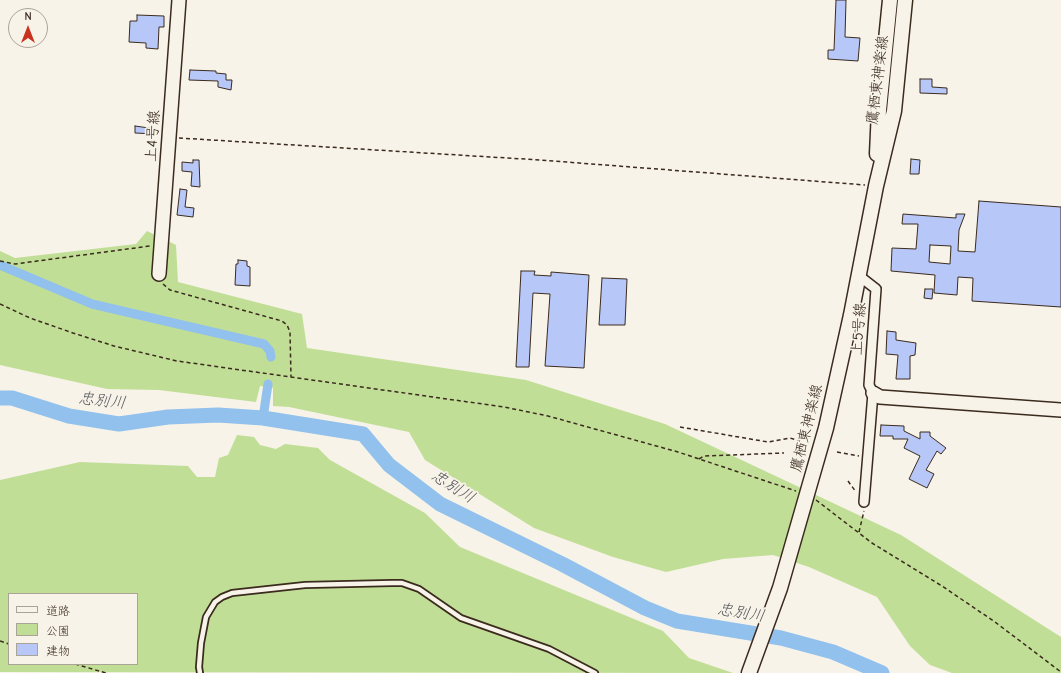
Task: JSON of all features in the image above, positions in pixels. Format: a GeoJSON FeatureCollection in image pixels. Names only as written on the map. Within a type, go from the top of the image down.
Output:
{"type":"FeatureCollection","features":[{"type":"Feature","properties":{"kind":"main road","name":"鷹栖東神楽線"},"geometry":{"type":"LineString","coordinates":[[876,186],[879,110],[890,0]]}},
{"type":"Feature","properties":{"kind":"main road","name":"鷹栖東神楽線"},"geometry":{"type":"LineString","coordinates":[[749,673],[780,588],[826,428],[876,186],[894,111],[905,0]]}},
{"type":"Feature","properties":{"kind":"street","name":"上4号線"},"geometry":{"type":"LineString","coordinates":[[159,274],[178,0]]}},
{"type":"Feature","properties":{"kind":"street","name":"上5号線"},"geometry":{"type":"LineString","coordinates":[[858,275],[876,289],[869,385],[873,393]]}},
{"type":"Feature","properties":{"kind":"street"},"geometry":{"type":"LineString","coordinates":[[864,502],[873,393],[880,397],[1061,410]]}},
{"type":"Feature","properties":{"kind":"lane"},"geometry":{"type":"LineString","coordinates":[[200,673],[201,643],[206,617],[215,602],[232,592],[305,584],[402,583],[419,589],[461,618],[549,649],[594,673]]}},
{"type":"Feature","properties":{"kind":"path"},"geometry":{"type":"LineString","coordinates":[[169,137],[540,160],[876,186]]}},
{"type":"Feature","properties":{"kind":"path"},"geometry":{"type":"LineString","coordinates":[[0,261],[15,264],[162,245]]}},
{"type":"Feature","properties":{"kind":"path"},"geometry":{"type":"LineString","coordinates":[[159,274],[161,282],[170,290],[282,321],[287,325],[290,332],[291,377]]}},
{"type":"Feature","properties":{"kind":"path"},"geometry":{"type":"LineString","coordinates":[[0,304],[30,318],[114,346],[177,361],[504,407],[584,426],[699,459],[790,488],[821,502],[872,543],[942,586],[995,622],[1061,672]]}},
{"type":"Feature","properties":{"kind":"path"},"geometry":{"type":"LineString","coordinates":[[680,427],[768,442],[790,438],[800,441]]}},
{"type":"Feature","properties":{"kind":"path"},"geometry":{"type":"LineString","coordinates":[[837,452],[868,458]]}},
{"type":"Feature","properties":{"kind":"path"},"geometry":{"type":"LineString","coordinates":[[699,459],[707,456],[784,453]]}},
{"type":"Feature","properties":{"kind":"path"},"geometry":{"type":"LineString","coordinates":[[78,665],[106,673]]}},
{"type":"Feature","properties":{"kind":"green space"},"geometry":{"type":"Polygon","coordinates":[[[147,231],[176,245],[178,282],[302,314],[307,348],[526,380],[665,424],[901,535],[1061,637],[1061,673],[952,673],[930,665],[910,646],[877,597],[809,567],[773,555],[723,559],[666,572],[613,557],[534,528],[425,460],[409,432],[289,407],[273,406],[273,388],[260,386],[256,402],[159,390],[107,389],[0,365],[0,251],[15,258],[136,244],[147,231]]]}},
{"type":"Feature","properties":{"kind":"green space"},"geometry":{"type":"Polygon","coordinates":[[[237,435],[254,437],[260,445],[276,449],[285,444],[318,448],[330,460],[425,513],[460,547],[663,631],[689,658],[733,673],[0,672],[0,480],[80,462],[188,466],[197,477],[215,477],[219,458],[228,455],[237,435]]]}},
{"type":"Feature","properties":{"kind":"building"},"geometry":{"type":"Polygon","coordinates":[[[836,0],[846,0],[845,37],[860,38],[858,61],[828,59],[828,50],[834,50],[836,0]]]}},
{"type":"Feature","properties":{"kind":"building"},"geometry":{"type":"Polygon","coordinates":[[[137,15],[164,16],[164,27],[159,27],[158,49],[146,48],[146,43],[129,42],[130,21],[137,21],[137,15]]]}},
{"type":"Feature","properties":{"kind":"building"},"geometry":{"type":"Polygon","coordinates":[[[190,70],[216,71],[216,73],[226,74],[226,80],[232,80],[231,90],[218,87],[218,81],[189,80],[190,70]]]}},
{"type":"Feature","properties":{"kind":"building"},"geometry":{"type":"Polygon","coordinates":[[[920,79],[932,79],[932,87],[947,88],[947,94],[920,93],[920,79]]]}},
{"type":"Feature","properties":{"kind":"building"},"geometry":{"type":"Polygon","coordinates":[[[135,126],[156,129],[155,134],[135,133],[135,126]]]}},
{"type":"Feature","properties":{"kind":"building"},"geometry":{"type":"Polygon","coordinates":[[[911,159],[920,160],[919,174],[910,174],[911,159]]]}},
{"type":"Feature","properties":{"kind":"building"},"geometry":{"type":"Polygon","coordinates":[[[193,160],[199,160],[200,187],[191,186],[192,172],[182,171],[182,162],[193,163],[193,160]]]}},
{"type":"Feature","properties":{"kind":"building"},"geometry":{"type":"Polygon","coordinates":[[[180,189],[187,190],[185,207],[194,208],[193,217],[177,215],[180,189]]]}},
{"type":"Feature","properties":{"kind":"building"},"geometry":{"type":"Polygon","coordinates":[[[979,201],[1061,207],[1061,307],[972,301],[973,278],[958,277],[957,295],[934,293],[935,275],[891,271],[892,248],[916,249],[918,224],[902,224],[903,214],[956,218],[956,214],[965,214],[959,230],[958,251],[975,252],[979,201]],[[930,245],[929,262],[950,264],[951,246],[930,245]]]}},
{"type":"Feature","properties":{"kind":"building"},"geometry":{"type":"Polygon","coordinates":[[[238,260],[247,261],[247,266],[250,267],[250,286],[235,285],[236,264],[238,264],[238,260]]]}},
{"type":"Feature","properties":{"kind":"building"},"geometry":{"type":"Polygon","coordinates":[[[521,271],[535,271],[534,275],[551,276],[551,272],[589,275],[584,368],[545,366],[550,294],[533,293],[529,367],[516,367],[521,271]]]}},
{"type":"Feature","properties":{"kind":"building"},"geometry":{"type":"Polygon","coordinates":[[[602,278],[627,279],[625,325],[599,325],[602,278]]]}},
{"type":"Feature","properties":{"kind":"building"},"geometry":{"type":"Polygon","coordinates":[[[925,289],[933,289],[932,299],[924,298],[925,289]]]}},
{"type":"Feature","properties":{"kind":"building"},"geometry":{"type":"Polygon","coordinates":[[[887,331],[896,332],[896,340],[916,343],[915,355],[910,356],[910,379],[896,379],[898,355],[886,354],[887,331]]]}},
{"type":"Feature","properties":{"kind":"building"},"geometry":{"type":"Polygon","coordinates":[[[881,425],[904,426],[904,431],[920,439],[920,432],[930,432],[930,436],[946,448],[941,454],[937,451],[926,470],[934,474],[927,488],[909,479],[920,456],[904,448],[908,439],[893,439],[893,436],[880,436],[881,425]]]}},
{"type":"Feature","properties":{"kind":"waterway"},"geometry":{"type":"LineString","coordinates":[[0,265],[92,304],[264,344],[270,351],[271,357]]}},
{"type":"Feature","properties":{"kind":"waterway"},"geometry":{"type":"LineString","coordinates":[[263,418],[268,384]]}},
{"type":"Feature","properties":{"kind":"waterway","name":"忠別川"},"geometry":{"type":"LineString","coordinates":[[0,398],[12,398],[69,416],[119,424],[168,417],[218,415],[263,418],[363,434],[389,465],[440,504],[562,564],[645,608],[677,621],[781,638],[833,652],[882,673]]}}]}
